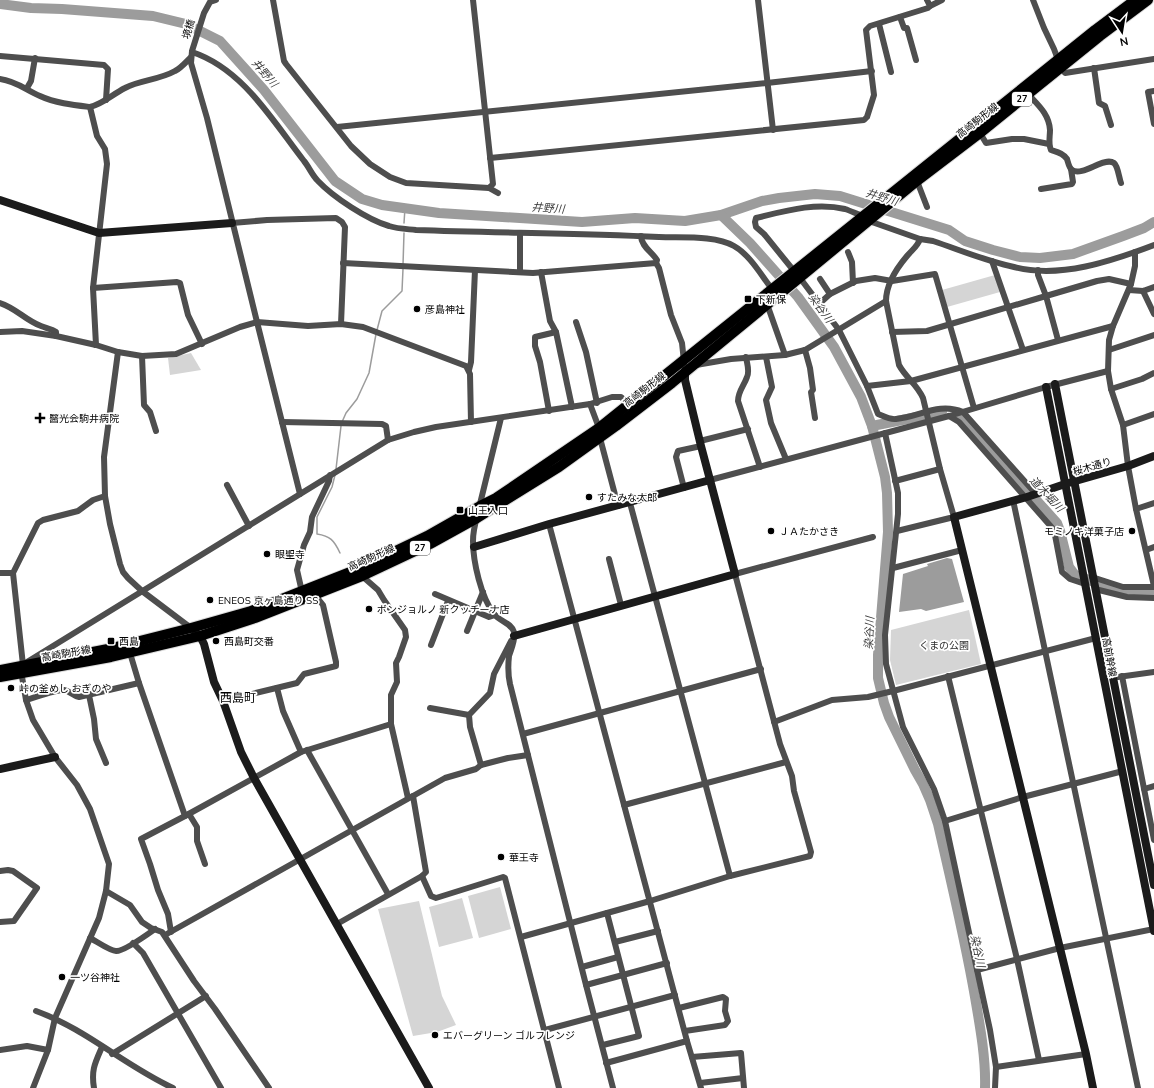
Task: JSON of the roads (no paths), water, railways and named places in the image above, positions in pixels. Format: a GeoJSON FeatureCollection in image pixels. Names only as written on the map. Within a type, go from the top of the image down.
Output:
{"type":"FeatureCollection","features":[{"type":"Feature","properties":{"kind":"main road","name":"高崎駒形線"},"geometry":{"type":"LineString","coordinates":[[914,179],[980,133],[1028,94],[1095,30],[1135,0]]}},
{"type":"Feature","properties":{"kind":"main road","name":"高崎駒形線"},"geometry":{"type":"LineString","coordinates":[[868,217],[1060,64],[1148,0]]}},
{"type":"Feature","properties":{"kind":"main road","name":"27"},"geometry":{"type":"LineString","coordinates":[[775,291],[868,217]]}},
{"type":"Feature","properties":{"kind":"main road","name":"高崎駒形線"},"geometry":{"type":"LineString","coordinates":[[0,677],[22,669],[191,628],[251,611],[358,569],[420,540],[496,498],[599,433],[689,369],[767,304],[775,291]]}},
{"type":"Feature","properties":{"kind":"main road","name":"高崎駒形線"},"geometry":{"type":"LineString","coordinates":[[0,670],[22,669],[111,658],[200,636],[255,618],[315,595],[362,576],[430,544],[476,518],[559,467],[599,433],[629,404],[685,358],[775,291]]}},
{"type":"Feature","properties":{"kind":"street"},"geometry":{"type":"LineString","coordinates":[[273,0],[284,61],[351,146],[370,164],[406,183],[489,188],[498,193]]}},
{"type":"Feature","properties":{"kind":"street"},"geometry":{"type":"LineString","coordinates":[[473,0],[490,158],[492,184],[489,188]]}},
{"type":"Feature","properties":{"kind":"street"},"geometry":{"type":"LineString","coordinates":[[758,0],[773,130]]}},
{"type":"Feature","properties":{"kind":"street"},"geometry":{"type":"LineString","coordinates":[[490,158],[864,120],[867,117],[874,95],[866,30],[870,26],[928,8],[929,3],[942,0]]}},
{"type":"Feature","properties":{"kind":"street"},"geometry":{"type":"LineString","coordinates":[[1033,0],[1065,73],[1154,59]]}},
{"type":"Feature","properties":{"kind":"street","name":"境橋"},"geometry":{"type":"LineString","coordinates":[[192,53],[204,14],[211,1]]}},
{"type":"Feature","properties":{"kind":"street"},"geometry":{"type":"LineString","coordinates":[[900,17],[904,28],[907,28],[916,60]]}},
{"type":"Feature","properties":{"kind":"street"},"geometry":{"type":"LineString","coordinates":[[879,24],[891,72]]}},
{"type":"Feature","properties":{"kind":"street"},"geometry":{"type":"LineString","coordinates":[[0,79],[14,82],[41,96],[72,105],[90,107],[100,104],[124,88],[162,77],[175,71],[192,53]]}},
{"type":"Feature","properties":{"kind":"street"},"geometry":{"type":"LineString","coordinates":[[192,53],[192,69],[207,118],[256,322],[300,494]]}},
{"type":"Feature","properties":{"kind":"street"},"geometry":{"type":"LineString","coordinates":[[192,53],[214,61],[229,70],[252,94],[308,166],[316,180],[352,208],[380,223],[401,229],[710,239],[734,246],[744,254],[775,291]]}},
{"type":"Feature","properties":{"kind":"street"},"geometry":{"type":"LineString","coordinates":[[0,56],[104,65],[108,69],[106,100]]}},
{"type":"Feature","properties":{"kind":"street"},"geometry":{"type":"LineString","coordinates":[[27,88],[31,81],[35,58]]}},
{"type":"Feature","properties":{"kind":"street"},"geometry":{"type":"LineString","coordinates":[[1094,68],[1099,103],[1105,106],[1111,125]]}},
{"type":"Feature","properties":{"kind":"street"},"geometry":{"type":"LineString","coordinates":[[337,127],[872,71]]}},
{"type":"Feature","properties":{"kind":"street"},"geometry":{"type":"LineString","coordinates":[[1154,91],[1148,92],[1154,124]]}},
{"type":"Feature","properties":{"kind":"street"},"geometry":{"type":"LineString","coordinates":[[1028,94],[1046,116],[1049,123],[1049,144],[1051,150],[1064,155],[1067,160],[1073,182],[1072,184],[1041,189]]}},
{"type":"Feature","properties":{"kind":"street"},"geometry":{"type":"LineString","coordinates":[[90,107],[97,136],[105,149],[107,164],[94,288],[96,345]]}},
{"type":"Feature","properties":{"kind":"street"},"geometry":{"type":"LineString","coordinates":[[980,133],[986,143],[1012,139],[1024,139],[1049,144]]}},
{"type":"Feature","properties":{"kind":"street"},"geometry":{"type":"LineString","coordinates":[[1070,169],[1073,171],[1084,170],[1104,162],[1114,163],[1121,184]]}},
{"type":"Feature","properties":{"kind":"street"},"geometry":{"type":"LineString","coordinates":[[914,179],[927,207]]}},
{"type":"Feature","properties":{"kind":"street"},"geometry":{"type":"LineString","coordinates":[[0,200],[99,233],[267,220],[336,218],[342,222],[345,227],[341,324]]}},
{"type":"Feature","properties":{"kind":"street"},"geometry":{"type":"LineString","coordinates":[[1108,371],[1055,384],[949,416],[927,416],[894,420],[878,414],[866,386],[838,330],[764,234],[756,227],[756,218],[812,207],[824,206],[845,209],[920,239],[933,241],[1015,268],[1046,271],[1080,268],[1135,252],[1154,244]]}},
{"type":"Feature","properties":{"kind":"street"},"geometry":{"type":"LineString","coordinates":[[520,233],[520,272]]}},
{"type":"Feature","properties":{"kind":"street"},"geometry":{"type":"LineString","coordinates":[[521,937],[650,901],[730,876],[810,856],[811,852],[794,791],[792,776],[786,762],[774,722],[700,443],[685,380],[689,369],[682,343],[671,314],[659,268],[656,263],[657,260],[641,241],[641,236]]}},
{"type":"Feature","properties":{"kind":"street"},"geometry":{"type":"LineString","coordinates":[[920,239],[918,244],[896,269],[886,295],[892,332],[899,365],[911,381],[920,389],[940,469],[954,517],[1086,1054],[1093,1088]]}},
{"type":"Feature","properties":{"kind":"street"},"geometry":{"type":"LineString","coordinates":[[848,252],[852,262],[853,283]]}},
{"type":"Feature","properties":{"kind":"street"},"geometry":{"type":"LineString","coordinates":[[1092,577],[1123,586],[1154,587],[1136,508],[1128,466],[1123,425],[1111,389],[1108,371],[1109,340],[1113,326],[1130,287],[1135,266],[1135,252]]}},
{"type":"Feature","properties":{"kind":"street"},"geometry":{"type":"LineString","coordinates":[[992,261],[1023,350]]}},
{"type":"Feature","properties":{"kind":"street"},"geometry":{"type":"LineString","coordinates":[[343,263],[520,272],[541,272],[656,263]]}},
{"type":"Feature","properties":{"kind":"street"},"geometry":{"type":"LineString","coordinates":[[471,422],[469,370],[471,362],[475,270]]}},
{"type":"Feature","properties":{"kind":"street"},"geometry":{"type":"LineString","coordinates":[[1038,270],[1038,275],[1046,296],[1058,340]]}},
{"type":"Feature","properties":{"kind":"street"},"geometry":{"type":"LineString","coordinates":[[541,272],[550,321],[556,332],[572,407]]}},
{"type":"Feature","properties":{"kind":"street"},"geometry":{"type":"LineString","coordinates":[[819,304],[830,294],[853,283],[875,278],[892,281],[935,274],[974,408]]}},
{"type":"Feature","properties":{"kind":"street"},"geometry":{"type":"LineString","coordinates":[[820,279],[830,294]]}},
{"type":"Feature","properties":{"kind":"street"},"geometry":{"type":"LineString","coordinates":[[892,332],[927,331],[1097,281],[1109,279],[1143,291],[1154,287]]}},
{"type":"Feature","properties":{"kind":"street"},"geometry":{"type":"LineString","coordinates":[[94,288],[180,283],[188,315],[202,344]]}},
{"type":"Feature","properties":{"kind":"street"},"geometry":{"type":"LineString","coordinates":[[1143,291],[1154,314]]}},
{"type":"Feature","properties":{"kind":"street"},"geometry":{"type":"LineString","coordinates":[[689,369],[731,359],[785,355],[805,350],[886,301]]}},
{"type":"Feature","properties":{"kind":"street"},"geometry":{"type":"LineString","coordinates":[[0,303],[11,306],[24,317],[41,326],[54,330],[56,332],[56,336]]}},
{"type":"Feature","properties":{"kind":"street"},"geometry":{"type":"LineString","coordinates":[[767,304],[785,355]]}},
{"type":"Feature","properties":{"kind":"street"},"geometry":{"type":"LineString","coordinates":[[0,332],[22,331],[56,336],[96,345],[118,352],[142,356],[176,354],[240,327],[256,322],[308,326],[341,324],[362,327],[466,366],[469,370]]}},
{"type":"Feature","properties":{"kind":"street"},"geometry":{"type":"LineString","coordinates":[[576,322],[586,352],[599,433],[618,506]]}},
{"type":"Feature","properties":{"kind":"street"},"geometry":{"type":"LineString","coordinates":[[866,386],[911,381],[1113,326]]}},
{"type":"Feature","properties":{"kind":"street"},"geometry":{"type":"LineString","coordinates":[[549,411],[536,346],[536,337],[556,332]]}},
{"type":"Feature","properties":{"kind":"street"},"geometry":{"type":"LineString","coordinates":[[1109,350],[1154,335]]}},
{"type":"Feature","properties":{"kind":"street"},"geometry":{"type":"LineString","coordinates":[[805,350],[810,368],[813,390],[810,392],[815,418]]}},
{"type":"Feature","properties":{"kind":"street"},"geometry":{"type":"LineString","coordinates":[[118,352],[104,457],[106,496],[110,524],[120,564],[126,575],[142,592],[200,636],[204,644],[214,682],[241,752],[254,778],[429,1088]]}},
{"type":"Feature","properties":{"kind":"street"},"geometry":{"type":"LineString","coordinates":[[142,356],[144,405],[150,412],[156,431]]}},
{"type":"Feature","properties":{"kind":"street"},"geometry":{"type":"LineString","coordinates":[[766,357],[772,387],[766,400],[771,423],[786,459]]}},
{"type":"Feature","properties":{"kind":"street"},"geometry":{"type":"LineString","coordinates":[[746,358],[748,370],[747,377],[738,393],[738,401],[760,467]]}},
{"type":"Feature","properties":{"kind":"street"},"geometry":{"type":"LineString","coordinates":[[1111,389],[1142,379],[1154,373]]}},
{"type":"Feature","properties":{"kind":"street","name":"高前幹線"},"geometry":{"type":"LineString","coordinates":[[1055,384],[1154,885]]}},
{"type":"Feature","properties":{"kind":"street","name":"高前幹線"},"geometry":{"type":"LineString","coordinates":[[1046,387],[1154,930]]}},
{"type":"Feature","properties":{"kind":"street"},"geometry":{"type":"LineString","coordinates":[[22,669],[142,592],[388,440],[414,432],[471,422],[594,404],[612,397],[621,397],[629,404]]}},
{"type":"Feature","properties":{"kind":"street"},"geometry":{"type":"LineString","coordinates":[[474,547],[550,524],[884,433],[927,416],[942,408],[954,408],[963,412],[1036,494]]}},
{"type":"Feature","properties":{"kind":"street"},"geometry":{"type":"LineString","coordinates":[[1123,425],[1154,414]]}},
{"type":"Feature","properties":{"kind":"street"},"geometry":{"type":"LineString","coordinates":[[949,416],[959,422],[1054,530],[1062,572],[1070,579],[1085,584]]}},
{"type":"Feature","properties":{"kind":"street"},"geometry":{"type":"LineString","coordinates":[[501,418],[476,518],[473,542],[474,557],[483,592],[495,615],[501,621],[512,627],[514,636],[509,658],[509,676],[613,1088]]}},
{"type":"Feature","properties":{"kind":"street"},"geometry":{"type":"LineString","coordinates":[[282,422],[382,424],[386,426],[388,440]]}},
{"type":"Feature","properties":{"kind":"street"},"geometry":{"type":"LineString","coordinates":[[684,488],[676,458],[678,451],[748,429]]}},
{"type":"Feature","properties":{"kind":"street"},"geometry":{"type":"LineString","coordinates":[[884,433],[898,493],[897,531],[885,635],[886,664],[892,691],[904,727],[937,796],[944,821],[990,1030],[996,1067],[995,1088]]}},
{"type":"Feature","properties":{"kind":"street","name":"桜木通り"},"geometry":{"type":"LineString","coordinates":[[1026,497],[1128,466],[1154,456]]}},
{"type":"Feature","properties":{"kind":"street"},"geometry":{"type":"LineString","coordinates":[[895,481],[940,469]]}},
{"type":"Feature","properties":{"kind":"street"},"geometry":{"type":"LineString","coordinates":[[302,592],[297,570],[304,545],[310,532],[312,517],[329,481],[330,475]]}},
{"type":"Feature","properties":{"kind":"street"},"geometry":{"type":"LineString","coordinates":[[227,485],[249,526]]}},
{"type":"Feature","properties":{"kind":"street"},"geometry":{"type":"LineString","coordinates":[[34,1088],[48,1050],[55,1018],[99,918],[106,891],[109,864],[90,809],[77,785],[55,757],[33,720],[26,700],[12,573],[38,523],[43,520],[78,511],[93,500],[106,496]]}},
{"type":"Feature","properties":{"kind":"street"},"geometry":{"type":"LineString","coordinates":[[897,531],[1026,497]]}},
{"type":"Feature","properties":{"kind":"street"},"geometry":{"type":"LineString","coordinates":[[1013,500],[1138,1088]]}},
{"type":"Feature","properties":{"kind":"street"},"geometry":{"type":"LineString","coordinates":[[1136,508],[1154,502]]}},
{"type":"Feature","properties":{"kind":"street"},"geometry":{"type":"LineString","coordinates":[[630,503],[730,876]]}},
{"type":"Feature","properties":{"kind":"street"},"geometry":{"type":"LineString","coordinates":[[550,524],[700,1086],[743,1078]]}},
{"type":"Feature","properties":{"kind":"street"},"geometry":{"type":"LineString","coordinates":[[481,765],[470,727],[469,715],[490,693],[494,674],[514,636],[621,605],[873,537]]}},
{"type":"Feature","properties":{"kind":"street"},"geometry":{"type":"LineString","coordinates":[[1146,550],[1154,547]]}},
{"type":"Feature","properties":{"kind":"street"},"geometry":{"type":"LineString","coordinates":[[893,568],[962,550]]}},
{"type":"Feature","properties":{"kind":"street"},"geometry":{"type":"LineString","coordinates":[[609,559],[621,605]]}},
{"type":"Feature","properties":{"kind":"street"},"geometry":{"type":"LineString","coordinates":[[0,573],[12,573]]}},
{"type":"Feature","properties":{"kind":"street"},"geometry":{"type":"LineString","coordinates":[[337,924],[422,876],[426,872],[411,797],[391,724],[391,695],[397,682],[396,663],[406,637],[406,630],[378,590],[362,576]]}},
{"type":"Feature","properties":{"kind":"street"},"geometry":{"type":"LineString","coordinates":[[1095,589],[1127,597],[1154,598]]}},
{"type":"Feature","properties":{"kind":"street"},"geometry":{"type":"LineString","coordinates":[[467,631],[483,592]]}},
{"type":"Feature","properties":{"kind":"street"},"geometry":{"type":"LineString","coordinates":[[435,594],[488,618],[495,615]]}},
{"type":"Feature","properties":{"kind":"street"},"geometry":{"type":"LineString","coordinates":[[222,701],[297,683],[304,674],[336,666],[323,605],[315,595]]}},
{"type":"Feature","properties":{"kind":"street"},"geometry":{"type":"LineString","coordinates":[[431,645],[448,601]]}},
{"type":"Feature","properties":{"kind":"street"},"geometry":{"type":"LineString","coordinates":[[774,722],[832,700],[870,697],[1096,638]]}},
{"type":"Feature","properties":{"kind":"street"},"geometry":{"type":"LineString","coordinates":[[130,653],[139,683],[187,815],[197,827],[197,842],[204,864]]}},
{"type":"Feature","properties":{"kind":"street"},"geometry":{"type":"LineString","coordinates":[[523,734],[761,669]]}},
{"type":"Feature","properties":{"kind":"street"},"geometry":{"type":"LineString","coordinates":[[1113,678],[1154,673]]}},
{"type":"Feature","properties":{"kind":"street"},"geometry":{"type":"LineString","coordinates":[[948,676],[1017,959],[1039,1060]]}},
{"type":"Feature","properties":{"kind":"street"},"geometry":{"type":"LineString","coordinates":[[1122,676],[1154,840]]}},
{"type":"Feature","properties":{"kind":"street"},"geometry":{"type":"LineString","coordinates":[[26,700],[60,690],[66,690],[79,697],[139,683]]}},
{"type":"Feature","properties":{"kind":"street"},"geometry":{"type":"LineString","coordinates":[[277,688],[283,710],[304,751],[352,830],[388,894]]}},
{"type":"Feature","properties":{"kind":"street"},"geometry":{"type":"LineString","coordinates":[[89,695],[96,739],[106,763]]}},
{"type":"Feature","properties":{"kind":"street"},"geometry":{"type":"LineString","coordinates":[[430,708],[469,715]]}},
{"type":"Feature","properties":{"kind":"street"},"geometry":{"type":"LineString","coordinates":[[171,932],[168,914],[158,890],[141,839],[304,751],[391,724]]}},
{"type":"Feature","properties":{"kind":"street"},"geometry":{"type":"LineString","coordinates":[[164,936],[445,778],[476,769],[481,765],[508,758],[528,755]]}},
{"type":"Feature","properties":{"kind":"street"},"geometry":{"type":"LineString","coordinates":[[0,769],[55,757]]}},
{"type":"Feature","properties":{"kind":"street"},"geometry":{"type":"LineString","coordinates":[[624,805],[786,762]]}},
{"type":"Feature","properties":{"kind":"street"},"geometry":{"type":"LineString","coordinates":[[944,821],[1023,797],[1123,771]]}},
{"type":"Feature","properties":{"kind":"street"},"geometry":{"type":"LineString","coordinates":[[1144,789],[1154,786]]}},
{"type":"Feature","properties":{"kind":"street"},"geometry":{"type":"LineString","coordinates":[[0,871],[13,870],[37,888],[14,921],[0,922]]}},
{"type":"Feature","properties":{"kind":"street"},"geometry":{"type":"LineString","coordinates":[[422,876],[431,896],[436,898],[503,877],[505,878],[559,1088]]}},
{"type":"Feature","properties":{"kind":"street"},"geometry":{"type":"LineString","coordinates":[[106,891],[130,905],[142,922],[162,932],[194,981],[206,996],[269,1088]]}},
{"type":"Feature","properties":{"kind":"street"},"geometry":{"type":"LineString","coordinates":[[603,1045],[639,1036],[607,913]]}},
{"type":"Feature","properties":{"kind":"street"},"geometry":{"type":"LineString","coordinates":[[90,938],[116,951],[124,949],[155,929]]}},
{"type":"Feature","properties":{"kind":"street"},"geometry":{"type":"LineString","coordinates":[[977,970],[1060,948],[1154,930]]}},
{"type":"Feature","properties":{"kind":"street"},"geometry":{"type":"LineString","coordinates":[[615,942],[658,931]]}},
{"type":"Feature","properties":{"kind":"street"},"geometry":{"type":"LineString","coordinates":[[133,943],[142,953],[221,1088]]}},
{"type":"Feature","properties":{"kind":"street"},"geometry":{"type":"LineString","coordinates":[[582,967],[618,958]]}},
{"type":"Feature","properties":{"kind":"street"},"geometry":{"type":"LineString","coordinates":[[586,985],[667,962]]}},
{"type":"Feature","properties":{"kind":"street"},"geometry":{"type":"LineString","coordinates":[[544,1030],[675,995]]}},
{"type":"Feature","properties":{"kind":"street"},"geometry":{"type":"LineString","coordinates":[[112,1054],[206,996]]}},
{"type":"Feature","properties":{"kind":"street"},"geometry":{"type":"LineString","coordinates":[[679,1008],[723,997],[726,999],[725,1011],[728,1021],[725,1025],[685,1031]]}},
{"type":"Feature","properties":{"kind":"street"},"geometry":{"type":"LineString","coordinates":[[36,1011],[55,1018],[93,1040],[129,1065],[172,1088]]}},
{"type":"Feature","properties":{"kind":"street"},"geometry":{"type":"LineString","coordinates":[[606,1063],[687,1041]]}},
{"type":"Feature","properties":{"kind":"street"},"geometry":{"type":"LineString","coordinates":[[0,1050],[27,1046],[48,1050]]}},
{"type":"Feature","properties":{"kind":"street"},"geometry":{"type":"LineString","coordinates":[[94,1088],[92,1073],[93,1067],[102,1047]]}},
{"type":"Feature","properties":{"kind":"street"},"geometry":{"type":"LineString","coordinates":[[692,1057],[741,1053],[744,1088]]}},
{"type":"Feature","properties":{"kind":"street"},"geometry":{"type":"LineString","coordinates":[[996,1067],[1086,1054]]}},
{"type":"Feature","properties":{"kind":"waterway","name":"井野川"},"geometry":{"type":"LineString","coordinates":[[0,4],[31,8],[153,16],[186,24],[220,41],[264,90],[335,181],[362,199],[382,205],[439,213],[582,222],[635,218],[685,221],[721,215],[762,201],[779,198],[815,194],[840,196],[949,230],[965,241],[993,250],[1020,257],[1040,258],[1073,254],[1144,228],[1154,222]]}},
{"type":"Feature","properties":{"kind":"waterway"},"geometry":{"type":"LineString","coordinates":[[404,223],[405,208]]}},
{"type":"Feature","properties":{"kind":"waterway","name":"染谷川"},"geometry":{"type":"LineString","coordinates":[[721,215],[750,243],[798,297],[834,347],[861,397],[872,426],[885,477],[888,532],[878,655],[878,678],[889,717],[923,784],[938,824],[975,997],[984,1054],[985,1088]]}},
{"type":"Feature","properties":{"kind":"waterway"},"geometry":{"type":"LineString","coordinates":[[403,265],[404,233]]}},
{"type":"Feature","properties":{"kind":"waterway"},"geometry":{"type":"LineString","coordinates":[[377,330],[382,311],[402,291],[403,269]]}},
{"type":"Feature","properties":{"kind":"waterway"},"geometry":{"type":"LineString","coordinates":[[342,422],[346,413],[357,399],[369,373],[376,334]]}},
{"type":"Feature","properties":{"kind":"waterway","name":"道木堀川"},"geometry":{"type":"LineString","coordinates":[[872,426],[942,412]]}},
{"type":"Feature","properties":{"kind":"waterway","name":"道木堀川"},"geometry":{"type":"LineString","coordinates":[[959,416],[1057,523],[1069,567],[1075,575],[1122,592],[1154,593]]}},
{"type":"Feature","properties":{"kind":"waterway"},"geometry":{"type":"LineString","coordinates":[[336,469],[341,426]]}},
{"type":"Feature","properties":{"kind":"waterway"},"geometry":{"type":"LineString","coordinates":[[335,475],[332,487],[317,517],[317,534],[331,539],[340,553]]}},
{"type":"Feature","properties":{"kind":"place","name":"下新保"},"geometry":{"type":"Point","coordinates":[748,299]}},
{"type":"Feature","properties":{"kind":"place","name":"彦島神社"},"geometry":{"type":"Point","coordinates":[417,309]}},
{"type":"Feature","properties":{"kind":"place","name":"醫光会駒井病院"},"geometry":{"type":"Point","coordinates":[40,418]}},
{"type":"Feature","properties":{"kind":"place","name":"すたみな太郎"},"geometry":{"type":"Point","coordinates":[589,497]}},
{"type":"Feature","properties":{"kind":"place","name":"山王入口"},"geometry":{"type":"Point","coordinates":[460,510]}},
{"type":"Feature","properties":{"kind":"place","name":"ＪＡたかさき"},"geometry":{"type":"Point","coordinates":[771,531]}},
{"type":"Feature","properties":{"kind":"place","name":"モミノキ洋菓子店"},"geometry":{"type":"Point","coordinates":[1132,531]}},
{"type":"Feature","properties":{"kind":"place","name":"眼聖寺"},"geometry":{"type":"Point","coordinates":[267,554]}},
{"type":"Feature","properties":{"kind":"place","name":"ENEOS 京ヶ島通り SS"},"geometry":{"type":"Point","coordinates":[210,600]}},
{"type":"Feature","properties":{"kind":"place","name":"ボンジョルノ 新クッチーナ店"},"geometry":{"type":"Point","coordinates":[369,609]}},
{"type":"Feature","properties":{"kind":"place","name":"西島"},"geometry":{"type":"Point","coordinates":[111,641]}},
{"type":"Feature","properties":{"kind":"place","name":"西島町交番"},"geometry":{"type":"Point","coordinates":[216,641]}},
{"type":"Feature","properties":{"kind":"place","name":"峠の釜めし おぎのや"},"geometry":{"type":"Point","coordinates":[11,688]}},
{"type":"Feature","properties":{"kind":"place","name":"華王寺"},"geometry":{"type":"Point","coordinates":[501,857]}},
{"type":"Feature","properties":{"kind":"place","name":"一ツ谷神社"},"geometry":{"type":"Point","coordinates":[62,977]}},
{"type":"Feature","properties":{"kind":"place","name":"エバーグリーン ゴルフレンジ"},"geometry":{"type":"Point","coordinates":[435,1035]}},
{"type":"Feature","properties":{"kind":"district","name":"西島町"},"geometry":{"type":"Point","coordinates":[238,698]}},
{"type":"Feature","properties":{"kind":"park label","name":"くまの公園"},"geometry":{"type":"Point","coordinates":[944,645]}}]}
